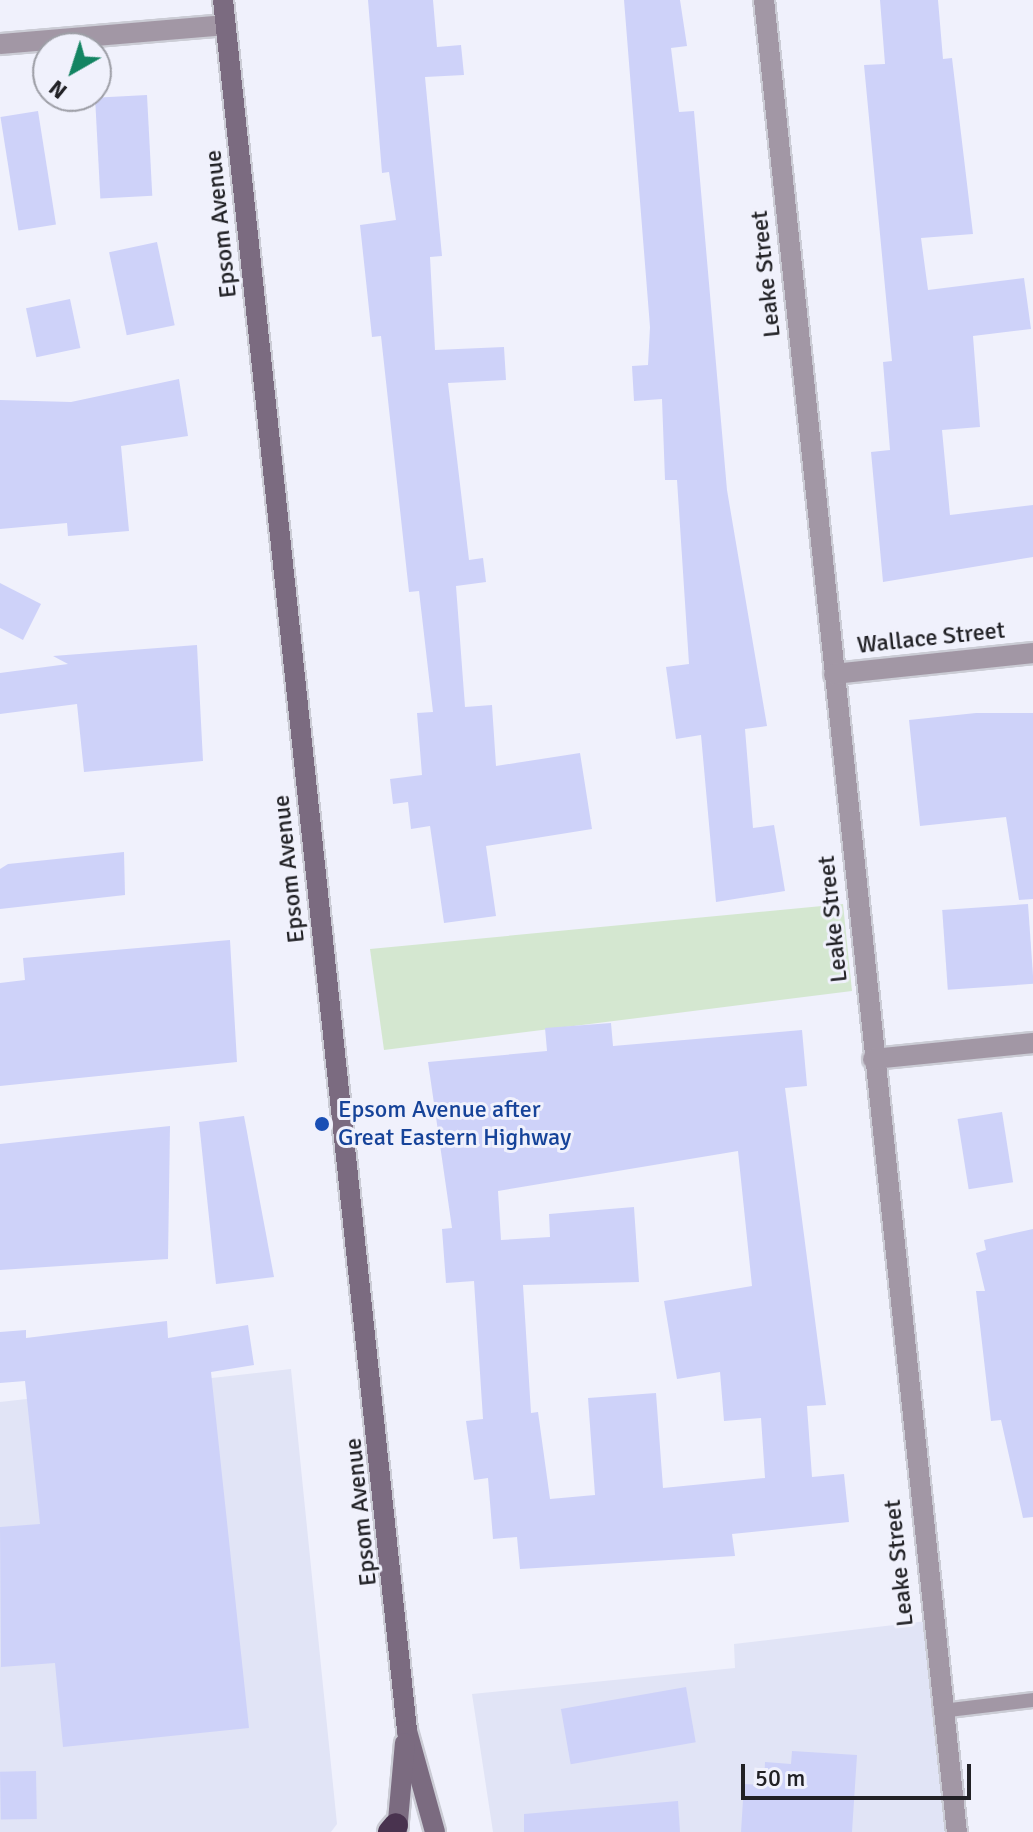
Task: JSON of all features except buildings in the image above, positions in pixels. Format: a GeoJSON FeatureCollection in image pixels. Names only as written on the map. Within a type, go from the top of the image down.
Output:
{"type":"FeatureCollection","features":[{"type":"Feature","properties":{"kind":"street","name":"Epsom Avenue"},"geometry":{"type":"LineString","coordinates":[[223,0],[407,1731],[435,1832]]}},
{"type":"Feature","properties":{"kind":"street","name":"Leake Street"},"geometry":{"type":"LineString","coordinates":[[764,0],[941,1711],[957,1832]]}},
{"type":"Feature","properties":{"kind":"street"},"geometry":{"type":"LineString","coordinates":[[0,44],[225,25]]}},
{"type":"Feature","properties":{"kind":"street","name":"Wallace Street"},"geometry":{"type":"LineString","coordinates":[[834,674],[1033,653]]}},
{"type":"Feature","properties":{"kind":"street"},"geometry":{"type":"LineString","coordinates":[[873,1059],[1033,1043]]}},
{"type":"Feature","properties":{"kind":"street","name":"Epsom Avenue"},"geometry":{"type":"LineString","coordinates":[[394,1830],[407,1731]]}},
{"type":"Feature","properties":{"kind":"lane"},"geometry":{"type":"LineString","coordinates":[[941,1711],[1033,1700]]}},
{"type":"Feature","properties":{"kind":"shaded area"},"geometry":{"type":"Polygon","coordinates":[[[291,1369],[337,1824],[331,1832],[0,1832],[0,1402],[291,1369]]]}},
{"type":"Feature","properties":{"kind":"shaded area"},"geometry":{"type":"Polygon","coordinates":[[[927,1621],[961,1832],[493,1832],[472,1694],[735,1668],[734,1644],[927,1621]]]}},
{"type":"Feature","properties":{"kind":"green space"},"geometry":{"type":"Polygon","coordinates":[[[843,904],[852,991],[384,1050],[370,949],[843,904]]]}},
{"type":"Feature","properties":{"kind":"place","name":"Epsom Avenue after Great Eastern Highway"},"geometry":{"type":"Point","coordinates":[322,1124]}}]}
